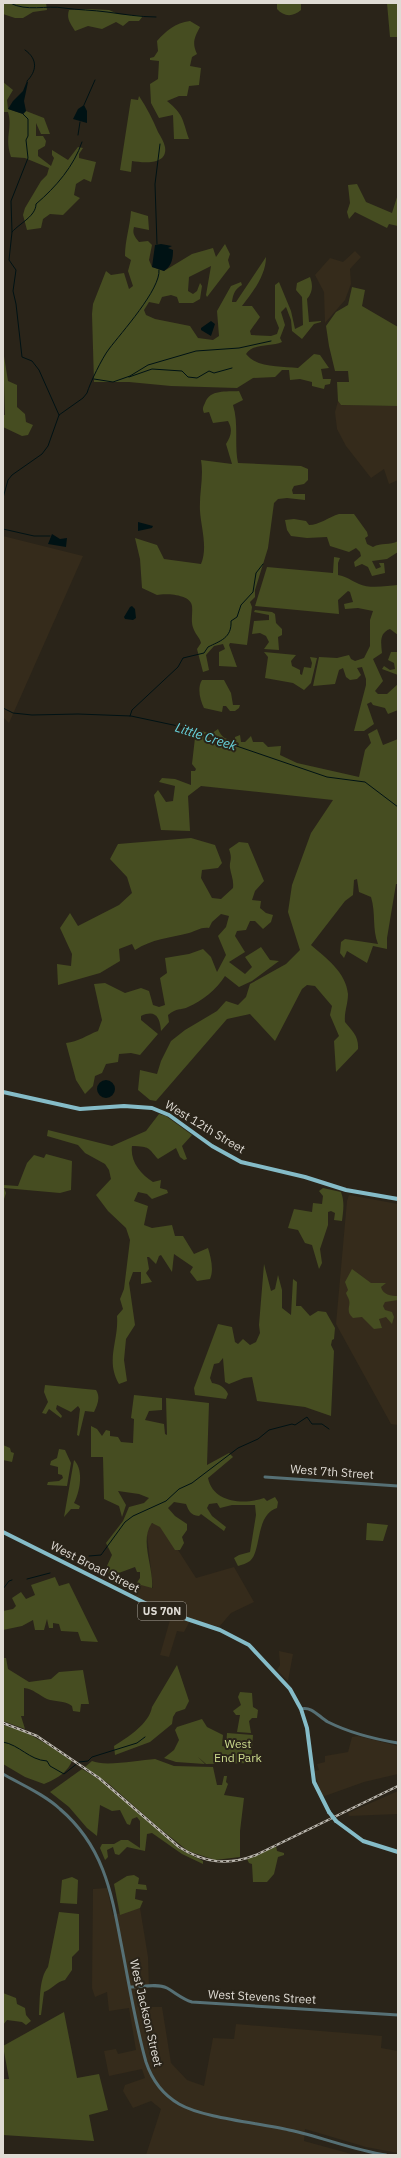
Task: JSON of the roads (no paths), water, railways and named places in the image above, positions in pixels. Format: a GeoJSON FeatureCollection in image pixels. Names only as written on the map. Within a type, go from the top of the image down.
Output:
{"type":"FeatureCollection","features":[{"type":"Feature","properties":{"kind":"main road","name":"West 12th Street"},"geometry":{"type":"LineString","coordinates":[[3,1092],[67,1107],[93,1109],[124,1106],[152,1108],[169,1115],[212,1146],[241,1162],[305,1177],[346,1190],[398,1199]]}},
{"type":"Feature","properties":{"kind":"main road","name":"West Broad Street"},"geometry":{"type":"LineString","coordinates":[[3,1532],[157,1609],[220,1630],[240,1639],[249,1645],[281,1678],[294,1694],[301,1709]]}},
{"type":"Feature","properties":{"kind":"main road","name":"US 70N"},"geometry":{"type":"LineString","coordinates":[[301,1709],[307,1728],[314,1782],[329,1812],[336,1821],[364,1841],[398,1852]]}},
{"type":"Feature","properties":{"kind":"street","name":"West 7th Street"},"geometry":{"type":"LineString","coordinates":[[266,1477],[398,1486]]}},
{"type":"Feature","properties":{"kind":"street"},"geometry":{"type":"LineString","coordinates":[[301,1709],[310,1709],[325,1720],[341,1728],[367,1737],[398,1743]]}},
{"type":"Feature","properties":{"kind":"street","name":"West Jackson Street"},"geometry":{"type":"LineString","coordinates":[[3,1774],[48,1800],[60,1809],[78,1827],[95,1850],[109,1884],[148,2067],[158,2086],[174,2101],[195,2111],[288,2130],[358,2150],[386,2155]]}},
{"type":"Feature","properties":{"kind":"street","name":"West Stevens Street"},"geometry":{"type":"LineString","coordinates":[[130,1987],[158,1986],[167,1988],[185,2000],[192,2002],[398,2015]]}},
{"type":"Feature","properties":{"kind":"waterway"},"geometry":{"type":"LineString","coordinates":[[10,3],[16,6],[30,8],[57,7],[156,17]]}},
{"type":"Feature","properties":{"kind":"waterway"},"geometry":{"type":"LineString","coordinates":[[25,50],[32,57],[35,65],[33,73],[27,81]]}},
{"type":"Feature","properties":{"kind":"waterway"},"geometry":{"type":"LineString","coordinates":[[84,105],[95,80]]}},
{"type":"Feature","properties":{"kind":"waterway"},"geometry":{"type":"LineString","coordinates":[[23,114],[28,119],[28,136],[26,140],[28,158],[11,201],[12,232],[9,260],[16,270],[13,291],[16,304],[22,357],[32,361],[39,370],[59,415]]}},
{"type":"Feature","properties":{"kind":"waterway"},"geometry":{"type":"LineString","coordinates":[[78,135],[80,122]]}},
{"type":"Feature","properties":{"kind":"waterway"},"geometry":{"type":"LineString","coordinates":[[12,232],[31,216],[36,204],[64,176],[79,151],[82,142]]}},
{"type":"Feature","properties":{"kind":"waterway"},"geometry":{"type":"LineString","coordinates":[[157,244],[155,184],[160,144]]}},
{"type":"Feature","properties":{"kind":"waterway"},"geometry":{"type":"LineString","coordinates":[[3,498],[8,480],[12,475],[42,454],[48,446],[59,415],[83,398],[87,393],[96,371],[106,353],[139,311],[154,288],[159,270]]}},
{"type":"Feature","properties":{"kind":"waterway"},"geometry":{"type":"LineString","coordinates":[[94,379],[113,382],[130,376],[148,365],[196,351],[239,348],[271,341]]}},
{"type":"Feature","properties":{"kind":"waterway"},"geometry":{"type":"LineString","coordinates":[[129,377],[152,369],[182,371],[188,377],[197,378],[209,371],[214,373],[232,368]]}},
{"type":"Feature","properties":{"kind":"waterway"},"geometry":{"type":"LineString","coordinates":[[3,529],[34,536],[50,536]]}},
{"type":"Feature","properties":{"kind":"waterway"},"geometry":{"type":"LineString","coordinates":[[130,716],[132,710],[178,667],[183,658],[204,653],[208,647],[221,641],[227,635],[230,631],[231,621],[237,617],[241,605],[253,592],[256,573],[263,564]]}},
{"type":"Feature","properties":{"kind":"waterway","name":"Little Creek"},"geometry":{"type":"LineString","coordinates":[[3,708],[13,713],[32,715],[78,714],[131,716],[178,726],[327,777],[365,782],[398,807]]}},
{"type":"Feature","properties":{"kind":"waterway"},"geometry":{"type":"LineString","coordinates":[[89,1556],[101,1555],[125,1522],[133,1516],[166,1501],[179,1489],[192,1483],[238,1448],[258,1439],[269,1430],[292,1424],[295,1425],[307,1417],[312,1424],[322,1424],[329,1429]]}},
{"type":"Feature","properties":{"kind":"waterway"},"geometry":{"type":"LineString","coordinates":[[61,1558],[73,1557]]}},
{"type":"Feature","properties":{"kind":"waterway"},"geometry":{"type":"LineString","coordinates":[[27,1579],[50,1573]]}},
{"type":"Feature","properties":{"kind":"waterway"},"geometry":{"type":"LineString","coordinates":[[3,1589],[9,1581],[12,1580]]}},
{"type":"Feature","properties":{"kind":"waterway"},"geometry":{"type":"LineString","coordinates":[[3,1742],[15,1746],[35,1758],[47,1761],[50,1766],[64,1774],[79,1762],[88,1761],[92,1757],[137,1743],[145,1737]]}},
{"type":"Feature","properties":{"kind":"railway"},"geometry":{"type":"LineString","coordinates":[[3,1723],[37,1736],[99,1778],[179,1847],[198,1857],[216,1861],[236,1861],[256,1855],[398,1786]]}},
{"type":"Feature","properties":{"kind":"park label","name":"West End Park"},"geometry":{"type":"Point","coordinates":[238,1751]}}]}
